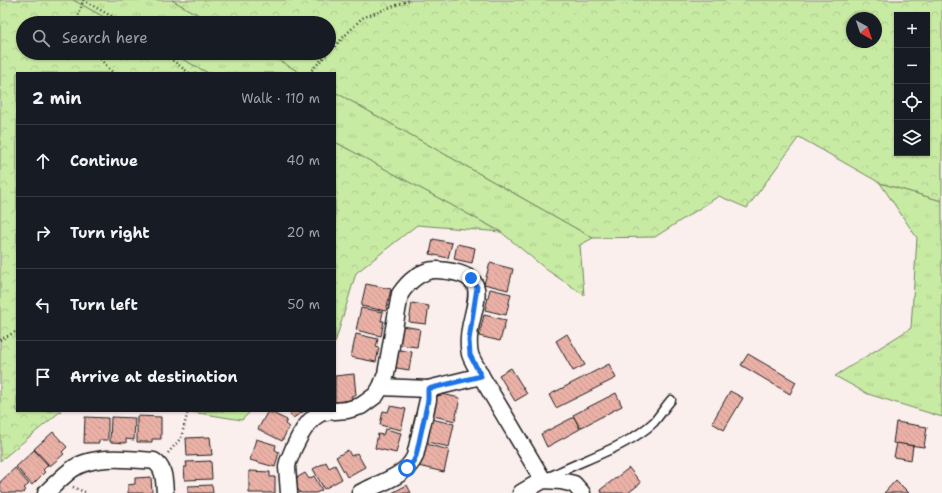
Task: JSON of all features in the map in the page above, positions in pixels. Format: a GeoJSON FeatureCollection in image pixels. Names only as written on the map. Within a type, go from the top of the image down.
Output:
{"type":"FeatureCollection","features":[{"type":"Feature","properties":{"kind":"street"},"geometry":{"type":"LineString","coordinates":[[336,410],[347,410],[361,406],[376,395],[381,387],[386,374],[400,294],[406,285],[414,278],[431,270],[463,274],[471,278],[477,287],[469,340],[470,355],[543,480]]}},
{"type":"Feature","properties":{"kind":"street"},"geometry":{"type":"LineString","coordinates":[[381,387],[428,389],[481,376]]}},
{"type":"Feature","properties":{"kind":"street"},"geometry":{"type":"LineString","coordinates":[[360,493],[398,474],[413,462],[416,456],[428,400],[428,389]]}},
{"type":"Feature","properties":{"kind":"street"},"geometry":{"type":"LineString","coordinates":[[289,493],[287,467],[291,454],[314,416],[326,412]]}},
{"type":"Feature","properties":{"kind":"street"},"geometry":{"type":"LineString","coordinates":[[46,493],[72,469],[91,461],[101,459],[142,460],[154,462],[159,465],[163,472],[165,493]]}},
{"type":"Feature","properties":{"kind":"street"},"geometry":{"type":"LineString","coordinates":[[521,493],[543,480],[561,481],[574,484],[582,493]]}},
{"type":"Feature","properties":{"kind":"lane"},"geometry":{"type":"LineString","coordinates":[[543,480],[619,445],[639,433],[654,422],[671,400]]}},
{"type":"Feature","properties":{"kind":"path"},"geometry":{"type":"LineString","coordinates":[[78,16],[83,0],[111,16]]}},
{"type":"Feature","properties":{"kind":"path"},"geometry":{"type":"LineString","coordinates":[[336,44],[362,18],[410,0]]}},
{"type":"Feature","properties":{"kind":"path"},"geometry":{"type":"LineString","coordinates":[[101,60],[112,72]]}},
{"type":"Feature","properties":{"kind":"path"},"geometry":{"type":"LineString","coordinates":[[172,60],[187,72]]}},
{"type":"Feature","properties":{"kind":"path"},"geometry":{"type":"LineString","coordinates":[[310,72],[321,60]]}},
{"type":"Feature","properties":{"kind":"path"},"geometry":{"type":"LineString","coordinates":[[0,340],[16,332]]}},
{"type":"Feature","properties":{"kind":"path"},"geometry":{"type":"LineString","coordinates":[[159,465],[181,438],[188,412]]}},
{"type":"Feature","properties":{"kind":"green space"},"geometry":{"type":"Polygon","coordinates":[[[0,0],[73,0],[102,16],[16,16],[16,60],[184,60],[206,72],[16,72],[16,412],[60,412],[0,461],[0,0]]]}},
{"type":"Feature","properties":{"kind":"green space"},"geometry":{"type":"Polygon","coordinates":[[[73,0],[172,0],[200,16],[102,16],[73,0]]]}},
{"type":"Feature","properties":{"kind":"green space"},"geometry":{"type":"Polygon","coordinates":[[[172,0],[942,0],[942,201],[880,183],[799,137],[747,208],[719,196],[655,237],[593,238],[336,93],[336,72],[299,72],[278,60],[336,60],[336,16],[200,16],[172,0]]]}},
{"type":"Feature","properties":{"kind":"green space"},"geometry":{"type":"Polygon","coordinates":[[[184,60],[278,60],[299,72],[206,72],[184,60]]]}},
{"type":"Feature","properties":{"kind":"green space"},"geometry":{"type":"Polygon","coordinates":[[[336,93],[593,238],[580,245],[584,295],[547,270],[501,232],[336,143],[336,93]]]}},
{"type":"Feature","properties":{"kind":"green space"},"geometry":{"type":"Polygon","coordinates":[[[336,143],[501,232],[417,225],[356,273],[336,340],[336,143]]]}},
{"type":"Feature","properties":{"kind":"green space"},"geometry":{"type":"Polygon","coordinates":[[[880,183],[942,201],[942,417],[868,394],[835,376],[911,328],[917,238],[880,183]]]}},
{"type":"Feature","properties":{"kind":"green space"},"geometry":{"type":"Polygon","coordinates":[[[192,412],[250,412],[242,420],[192,412]]]}},
{"type":"Feature","properties":{"kind":"building"},"geometry":{"type":"Polygon","coordinates":[[[433,239],[452,243],[448,258],[430,254],[433,239]]]}},
{"type":"Feature","properties":{"kind":"building"},"geometry":{"type":"Polygon","coordinates":[[[457,244],[475,248],[472,263],[454,259],[457,244]]]}},
{"type":"Feature","properties":{"kind":"building"},"geometry":{"type":"Polygon","coordinates":[[[490,263],[513,269],[508,290],[484,284],[490,263]]]}},
{"type":"Feature","properties":{"kind":"building"},"geometry":{"type":"Polygon","coordinates":[[[366,284],[391,289],[386,311],[361,306],[366,284]]]}},
{"type":"Feature","properties":{"kind":"building"},"geometry":{"type":"Polygon","coordinates":[[[490,289],[511,294],[506,315],[485,310],[490,289]]]}},
{"type":"Feature","properties":{"kind":"building"},"geometry":{"type":"Polygon","coordinates":[[[412,303],[429,306],[426,324],[409,322],[412,303]]]}},
{"type":"Feature","properties":{"kind":"building"},"geometry":{"type":"Polygon","coordinates":[[[361,308],[383,312],[381,321],[384,321],[381,336],[356,330],[361,308]]]}},
{"type":"Feature","properties":{"kind":"building"},"geometry":{"type":"Polygon","coordinates":[[[484,315],[506,320],[500,341],[479,336],[484,315]]]}},
{"type":"Feature","properties":{"kind":"building"},"geometry":{"type":"Polygon","coordinates":[[[403,326],[420,329],[417,347],[400,345],[403,326]]]}},
{"type":"Feature","properties":{"kind":"building"},"geometry":{"type":"Polygon","coordinates":[[[356,334],[378,339],[376,347],[379,348],[376,362],[351,357],[356,334]]]}},
{"type":"Feature","properties":{"kind":"building"},"geometry":{"type":"Polygon","coordinates":[[[567,334],[585,365],[573,371],[556,341],[567,334]]]}},
{"type":"Feature","properties":{"kind":"building"},"geometry":{"type":"Polygon","coordinates":[[[394,349],[412,352],[409,370],[391,367],[394,349]]]}},
{"type":"Feature","properties":{"kind":"building"},"geometry":{"type":"Polygon","coordinates":[[[748,354],[796,382],[790,394],[741,365],[748,354]]]}},
{"type":"Feature","properties":{"kind":"building"},"geometry":{"type":"Polygon","coordinates":[[[609,364],[616,378],[556,408],[549,395],[609,364]]]}},
{"type":"Feature","properties":{"kind":"building"},"geometry":{"type":"Polygon","coordinates":[[[511,368],[527,394],[515,401],[499,375],[511,368]]]}},
{"type":"Feature","properties":{"kind":"building"},"geometry":{"type":"Polygon","coordinates":[[[354,374],[356,395],[351,396],[352,400],[336,402],[336,376],[354,374]]]}},
{"type":"Feature","properties":{"kind":"building"},"geometry":{"type":"Polygon","coordinates":[[[730,391],[743,398],[724,430],[712,423],[730,391]]]}},
{"type":"Feature","properties":{"kind":"building"},"geometry":{"type":"Polygon","coordinates":[[[437,393],[460,398],[455,421],[429,415],[437,393]]]}},
{"type":"Feature","properties":{"kind":"building"},"geometry":{"type":"Polygon","coordinates":[[[616,393],[622,406],[580,428],[573,415],[616,393]]]}},
{"type":"Feature","properties":{"kind":"building"},"geometry":{"type":"Polygon","coordinates":[[[390,406],[406,409],[401,430],[380,425],[383,411],[388,412],[390,406]]]}},
{"type":"Feature","properties":{"kind":"building"},"geometry":{"type":"Polygon","coordinates":[[[267,412],[287,420],[285,424],[289,427],[282,441],[258,429],[267,412]]]}},
{"type":"Feature","properties":{"kind":"building"},"geometry":{"type":"Polygon","coordinates":[[[289,412],[302,412],[293,418],[289,412]]]}},
{"type":"Feature","properties":{"kind":"building"},"geometry":{"type":"Polygon","coordinates":[[[137,416],[161,417],[161,439],[152,439],[152,442],[137,442],[137,416]]]}},
{"type":"Feature","properties":{"kind":"building"},"geometry":{"type":"Polygon","coordinates":[[[85,417],[108,418],[108,440],[99,440],[99,443],[84,443],[85,417]]]}},
{"type":"Feature","properties":{"kind":"building"},"geometry":{"type":"Polygon","coordinates":[[[111,417],[135,418],[134,440],[126,439],[126,443],[110,442],[111,417]]]}},
{"type":"Feature","properties":{"kind":"building"},"geometry":{"type":"Polygon","coordinates":[[[574,417],[580,429],[547,447],[541,434],[574,417]]]}},
{"type":"Feature","properties":{"kind":"building"},"geometry":{"type":"Polygon","coordinates":[[[431,419],[454,424],[449,447],[423,441],[431,419]]]}},
{"type":"Feature","properties":{"kind":"building"},"geometry":{"type":"Polygon","coordinates":[[[896,422],[927,427],[924,447],[893,443],[896,422]]]}},
{"type":"Feature","properties":{"kind":"building"},"geometry":{"type":"Polygon","coordinates":[[[385,429],[401,433],[396,453],[375,448],[378,434],[383,435],[385,429]]]}},
{"type":"Feature","properties":{"kind":"building"},"geometry":{"type":"Polygon","coordinates":[[[53,432],[67,447],[62,452],[64,454],[50,466],[34,449],[53,432]]]}},
{"type":"Feature","properties":{"kind":"building"},"geometry":{"type":"Polygon","coordinates":[[[210,437],[212,455],[187,456],[186,438],[210,437]]]}},
{"type":"Feature","properties":{"kind":"building"},"geometry":{"type":"Polygon","coordinates":[[[256,439],[276,445],[275,450],[279,452],[275,467],[250,460],[256,439]]]}},
{"type":"Feature","properties":{"kind":"building"},"geometry":{"type":"Polygon","coordinates":[[[897,443],[913,446],[911,460],[894,457],[897,443]]]}},
{"type":"Feature","properties":{"kind":"building"},"geometry":{"type":"Polygon","coordinates":[[[426,444],[449,450],[444,472],[418,466],[421,453],[424,454],[426,444]]]}},
{"type":"Feature","properties":{"kind":"building"},"geometry":{"type":"Polygon","coordinates":[[[34,450],[48,465],[43,470],[45,472],[32,485],[16,467],[34,450]]]}},
{"type":"Feature","properties":{"kind":"building"},"geometry":{"type":"Polygon","coordinates":[[[348,450],[351,456],[357,453],[365,467],[347,477],[336,457],[348,450]]]}},
{"type":"Feature","properties":{"kind":"building"},"geometry":{"type":"Polygon","coordinates":[[[211,461],[212,479],[185,480],[184,467],[187,467],[186,462],[211,461]]]}},
{"type":"Feature","properties":{"kind":"building"},"geometry":{"type":"Polygon","coordinates":[[[326,462],[329,468],[335,465],[342,479],[324,489],[313,469],[326,462]]]}},
{"type":"Feature","properties":{"kind":"building"},"geometry":{"type":"Polygon","coordinates":[[[15,468],[29,484],[24,488],[26,490],[23,493],[3,493],[0,489],[0,482],[15,468]]]}},
{"type":"Feature","properties":{"kind":"building"},"geometry":{"type":"Polygon","coordinates":[[[629,468],[641,483],[628,493],[602,493],[600,490],[629,468]]]}},
{"type":"Feature","properties":{"kind":"building"},"geometry":{"type":"Polygon","coordinates":[[[249,471],[270,472],[270,477],[275,477],[275,493],[249,493],[249,471]]]}},
{"type":"Feature","properties":{"kind":"building"},"geometry":{"type":"Polygon","coordinates":[[[305,473],[309,479],[314,476],[322,490],[316,493],[300,493],[293,480],[305,473]]]}},
{"type":"Feature","properties":{"kind":"building"},"geometry":{"type":"Polygon","coordinates":[[[151,477],[152,493],[128,493],[128,485],[135,484],[135,478],[151,477]]]}},
{"type":"Feature","properties":{"kind":"building"},"geometry":{"type":"Polygon","coordinates":[[[896,480],[909,493],[884,493],[896,480]]]}},
{"type":"Feature","properties":{"kind":"building"},"geometry":{"type":"Polygon","coordinates":[[[212,485],[213,493],[188,493],[188,486],[212,485]]]}},
{"type":"Feature","properties":{"kind":"building"},"geometry":{"type":"Polygon","coordinates":[[[407,485],[411,493],[392,493],[407,485]]]}},
{"type":"Feature","properties":{"kind":"route"},"geometry":{"type":"LineString","coordinates":[[407,468],[416,456],[428,400],[428,389],[481,376],[470,355],[469,340],[472,314],[477,294],[477,287],[471,278]]}}]}
